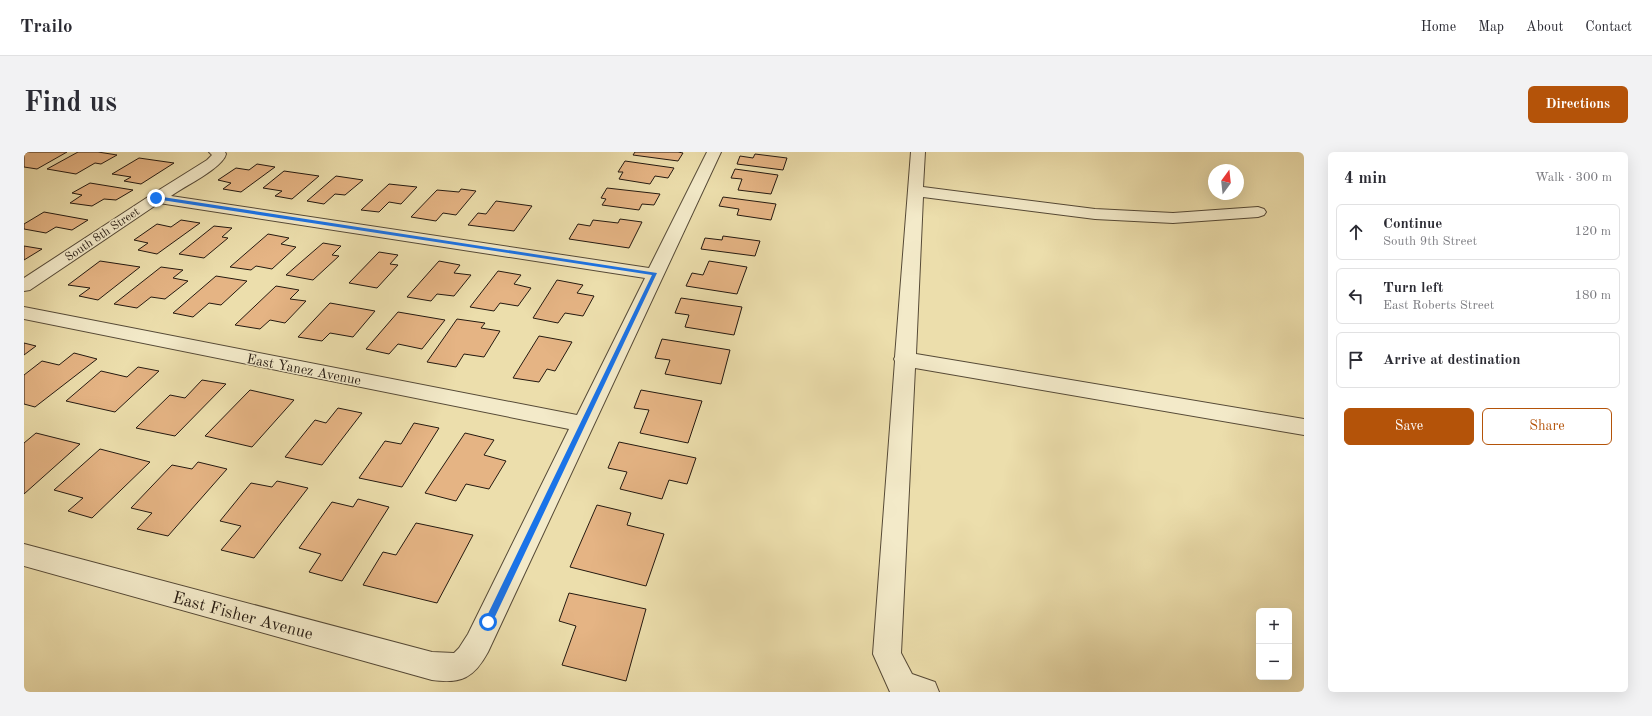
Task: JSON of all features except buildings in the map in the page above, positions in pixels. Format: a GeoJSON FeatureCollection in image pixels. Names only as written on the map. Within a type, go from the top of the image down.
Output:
{"type":"FeatureCollection","features":[{"type":"Feature","properties":{"kind":"street"},"geometry":{"type":"LineString","coordinates":[[584,424],[714,152]]}},
{"type":"Feature","properties":{"kind":"street"},"geometry":{"type":"LineString","coordinates":[[918,152],[904,359],[887,654],[902,686],[924,692]]}},
{"type":"Feature","properties":{"kind":"street","name":"South 8th Street"},"geometry":{"type":"LineString","coordinates":[[24,286],[156,198],[212,163],[218,158],[217,153]]}},
{"type":"Feature","properties":{"kind":"street"},"geometry":{"type":"LineString","coordinates":[[915,191],[1096,214],[1173,218],[1258,212]]}},
{"type":"Feature","properties":{"kind":"street"},"geometry":{"type":"LineString","coordinates":[[156,198],[656,274]]}},
{"type":"Feature","properties":{"kind":"street","name":"East Yanez Avenue"},"geometry":{"type":"LineString","coordinates":[[24,313],[584,424]]}},
{"type":"Feature","properties":{"kind":"street"},"geometry":{"type":"LineString","coordinates":[[904,359],[1304,427]]}},
{"type":"Feature","properties":{"kind":"street","name":"East Fisher Avenue"},"geometry":{"type":"LineString","coordinates":[[24,555],[432,666],[447,668],[463,666],[471,657],[478,643],[584,424]]}},
{"type":"Feature","properties":{"kind":"route"},"geometry":{"type":"LineString","coordinates":[[156,198],[656,274],[488,622]]}}]}
